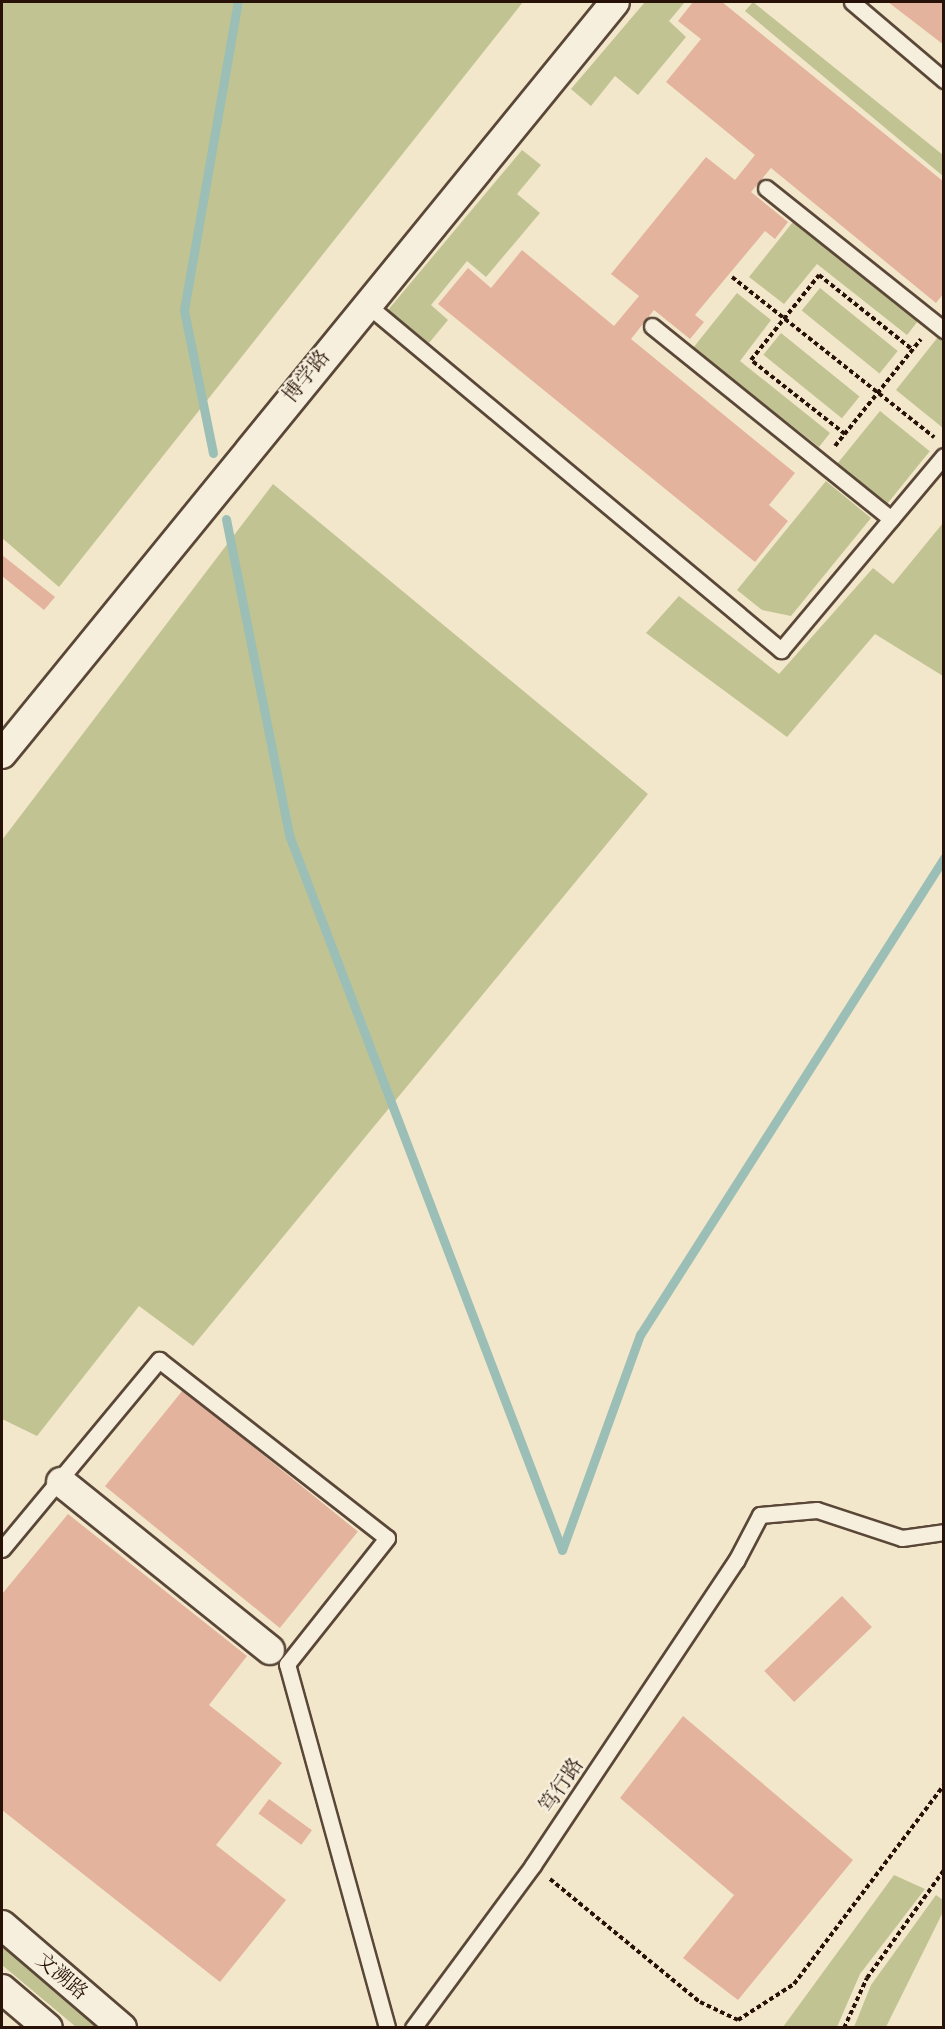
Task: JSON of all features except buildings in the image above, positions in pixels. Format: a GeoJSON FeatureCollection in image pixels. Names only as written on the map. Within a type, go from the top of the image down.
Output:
{"type":"FeatureCollection","features":[{"type":"Feature","properties":{"kind":"street","name":"博学路"},"geometry":{"type":"LineString","coordinates":[[2,754],[365,303],[615,2]]}},
{"type":"Feature","properties":{"kind":"street"},"geometry":{"type":"LineString","coordinates":[[61,1482],[270,1650]]}},
{"type":"Feature","properties":{"kind":"street","name":"文溯路"},"geometry":{"type":"LineString","coordinates":[[2,1925],[122,2028]]}},
{"type":"Feature","properties":{"kind":"street"},"geometry":{"type":"LineString","coordinates":[[2,1989],[48,2028]]}},
{"type":"Feature","properties":{"kind":"lane"},"geometry":{"type":"LineString","coordinates":[[852,2],[944,80]]}},
{"type":"Feature","properties":{"kind":"lane"},"geometry":{"type":"LineString","coordinates":[[766,188],[939,327]]}},
{"type":"Feature","properties":{"kind":"lane"},"geometry":{"type":"LineString","coordinates":[[365,303],[781,650],[944,456]]}},
{"type":"Feature","properties":{"kind":"lane"},"geometry":{"type":"LineString","coordinates":[[652,326],[891,519]]}},
{"type":"Feature","properties":{"kind":"lane"},"geometry":{"type":"LineString","coordinates":[[2,1549],[61,1482],[159,1360],[387,1538],[287,1664],[387,2028]]}},
{"type":"Feature","properties":{"kind":"lane","name":"笃行路"},"geometry":{"type":"LineString","coordinates":[[413,2028],[533,1865],[736,1561],[760,1515],[817,1510],[902,1539],[944,1532]]}},
{"type":"Feature","properties":{"kind":"path"},"geometry":{"type":"LineString","coordinates":[[845,434],[752,360],[784,318],[819,275],[913,350]]}},
{"type":"Feature","properties":{"kind":"path"},"geometry":{"type":"LineString","coordinates":[[732,277],[944,445]]}},
{"type":"Feature","properties":{"kind":"path"},"geometry":{"type":"LineString","coordinates":[[822,463],[913,350],[939,327]]}},
{"type":"Feature","properties":{"kind":"path"},"geometry":{"type":"LineString","coordinates":[[533,1865],[700,2002],[738,2020],[794,1984],[944,1785]]}},
{"type":"Feature","properties":{"kind":"path"},"geometry":{"type":"LineString","coordinates":[[844,2028],[867,1978],[944,1870]]}},
{"type":"Feature","properties":{"kind":"green space"},"geometry":{"type":"Polygon","coordinates":[[[2,2],[523,2],[59,587],[2,538],[2,2]]]}},
{"type":"Feature","properties":{"kind":"green space"},"geometry":{"type":"Polygon","coordinates":[[[645,2],[685,2],[669,21],[686,37],[638,95],[615,76],[591,106],[571,89],[645,2]]]}},
{"type":"Feature","properties":{"kind":"green space"},"geometry":{"type":"Polygon","coordinates":[[[753,2],[943,155],[943,176],[745,11],[753,2]]]}},
{"type":"Feature","properties":{"kind":"green space"},"geometry":{"type":"Polygon","coordinates":[[[522,150],[541,165],[517,194],[540,213],[486,277],[467,261],[431,305],[448,320],[429,343],[388,310],[522,150]]]}},
{"type":"Feature","properties":{"kind":"green space"},"geometry":{"type":"Polygon","coordinates":[[[793,222],[918,321],[907,335],[817,264],[784,304],[749,277],[793,222]]]}},
{"type":"Feature","properties":{"kind":"green space"},"geometry":{"type":"Polygon","coordinates":[[[820,288],[898,351],[879,373],[802,311],[820,288]]]}},
{"type":"Feature","properties":{"kind":"green space"},"geometry":{"type":"Polygon","coordinates":[[[737,293],[771,320],[740,361],[830,433],[819,447],[693,348],[737,293]]]}},
{"type":"Feature","properties":{"kind":"green space"},"geometry":{"type":"Polygon","coordinates":[[[781,333],[859,397],[842,418],[763,355],[781,333]]]}},
{"type":"Feature","properties":{"kind":"green space"},"geometry":{"type":"Polygon","coordinates":[[[938,337],[943,341],[943,428],[896,390],[938,337]]]}},
{"type":"Feature","properties":{"kind":"green space"},"geometry":{"type":"Polygon","coordinates":[[[880,411],[930,451],[887,504],[837,464],[880,411]]]}},
{"type":"Feature","properties":{"kind":"green space"},"geometry":{"type":"Polygon","coordinates":[[[826,481],[871,518],[791,616],[762,610],[737,590],[826,481]]]}},
{"type":"Feature","properties":{"kind":"green space"},"geometry":{"type":"Polygon","coordinates":[[[273,484],[648,794],[193,1346],[139,1306],[37,1436],[2,1419],[2,840],[273,484]]]}},
{"type":"Feature","properties":{"kind":"green space"},"geometry":{"type":"Polygon","coordinates":[[[943,523],[943,676],[875,634],[787,737],[646,633],[679,596],[779,674],[873,568],[893,584],[943,523]]]}},
{"type":"Feature","properties":{"kind":"green space"},"geometry":{"type":"Polygon","coordinates":[[[894,1875],[925,1889],[860,1974],[837,2027],[783,2027],[894,1875]]]}},
{"type":"Feature","properties":{"kind":"green space"},"geometry":{"type":"Polygon","coordinates":[[[936,1895],[943,1900],[943,1912],[886,2027],[854,2027],[871,1985],[936,1895]]]}},
{"type":"Feature","properties":{"kind":"green space"},"geometry":{"type":"Polygon","coordinates":[[[2,1946],[98,2027],[76,2027],[2,1965],[2,1946]]]}},
{"type":"Feature","properties":{"kind":"waterway"},"geometry":{"type":"LineString","coordinates":[[213,453],[184,310],[238,2]]}},
{"type":"Feature","properties":{"kind":"waterway"},"geometry":{"type":"LineString","coordinates":[[226,519],[289,835],[562,1550]]}},
{"type":"Feature","properties":{"kind":"waterway"},"geometry":{"type":"LineString","coordinates":[[562,1550],[640,1335],[944,858]]}}]}
